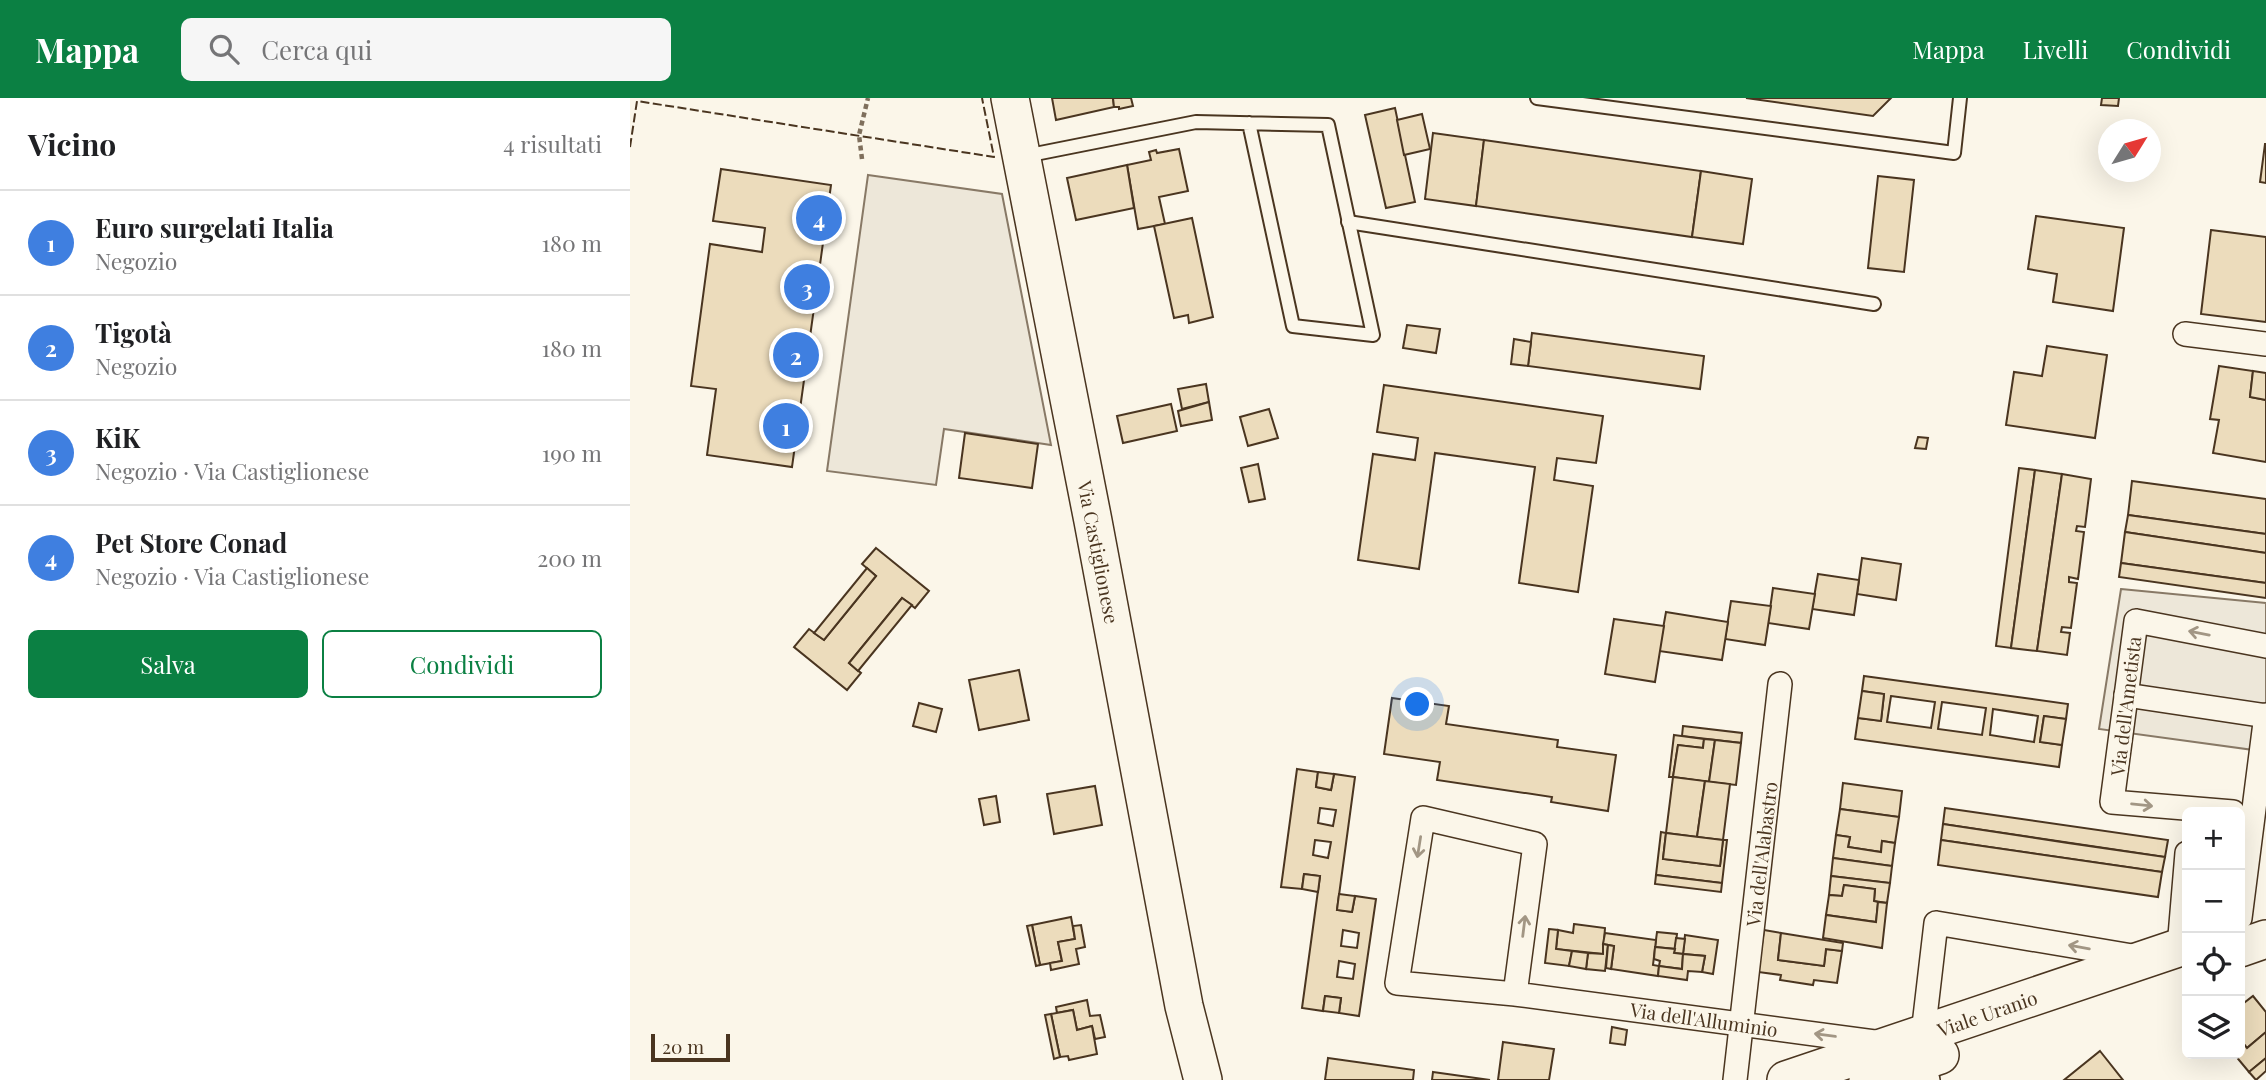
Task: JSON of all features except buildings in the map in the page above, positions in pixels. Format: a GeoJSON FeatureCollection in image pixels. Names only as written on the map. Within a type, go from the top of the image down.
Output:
{"type":"FeatureCollection","features":[{"type":"Feature","properties":{"kind":"main road","name":"Via Castiglionese"},"geometry":{"type":"LineString","coordinates":[[1010,98],[1184,1006],[1203,1080]]}},
{"type":"Feature","properties":{"kind":"main road"},"geometry":{"type":"LineString","coordinates":[[2245,926],[2266,919]]}},
{"type":"Feature","properties":{"kind":"main road"},"geometry":{"type":"LineString","coordinates":[[2245,946],[2266,939]]}},
{"type":"Feature","properties":{"kind":"main road","name":"Viale Uranio"},"geometry":{"type":"LineString","coordinates":[[1868,1080],[1914,1055],[2175,955]]}},
{"type":"Feature","properties":{"kind":"main road","name":"Via Castiglionese"},"geometry":{"type":"LineString","coordinates":[[1184,1006],[1215,1080]]}},
{"type":"Feature","properties":{"kind":"main road","name":"Viale Uranio"},"geometry":{"type":"LineString","coordinates":[[1786,1080],[1914,1055]]}},
{"type":"Feature","properties":{"kind":"street"},"geometry":{"type":"LineString","coordinates":[[2185,334],[2266,344]]}},
{"type":"Feature","properties":{"kind":"street","name":"Via dell'Ametista"},"geometry":{"type":"LineString","coordinates":[[2182,810],[2112,802],[2136,621],[2266,646]]}},
{"type":"Feature","properties":{"kind":"street","name":"Via dell'Alabastro"},"geometry":{"type":"LineString","coordinates":[[1735,1080],[1780,684]]}},
{"type":"Feature","properties":{"kind":"street"},"geometry":{"type":"LineString","coordinates":[[2126,695],[2266,715],[2248,813],[2244,870]]}},
{"type":"Feature","properties":{"kind":"street","name":"Via dell'Alluminio"},"geometry":{"type":"LineString","coordinates":[[1515,994],[1535,844],[1423,818],[1397,984],[1515,994],[1741,1024],[1914,1055]]}},
{"type":"Feature","properties":{"kind":"street"},"geometry":{"type":"LineString","coordinates":[[1914,1055],[1936,923],[2175,955],[2185,870]]}},
{"type":"Feature","properties":{"kind":"lane"},"geometry":{"type":"LineString","coordinates":[[1537,98],[1637,104],[1954,153],[1960,98]]}},
{"type":"Feature","properties":{"kind":"lane"},"geometry":{"type":"LineString","coordinates":[[1021,157],[1196,122],[1249,123],[1328,125],[1373,335],[1293,326],[1249,123]]}},
{"type":"Feature","properties":{"kind":"lane"},"geometry":{"type":"LineString","coordinates":[[1349,222],[1874,304]]}},
{"type":"Feature","properties":{"kind":"path"},"geometry":{"type":"LineString","coordinates":[[862,159],[859,135],[868,98]]}},
{"type":"Feature","properties":{"kind":"shaded area"},"geometry":{"type":"Polygon","coordinates":[[[868,175],[1002,194],[1051,445],[944,429],[936,485],[827,471],[868,175]]]}},
{"type":"Feature","properties":{"kind":"shaded area"},"geometry":{"type":"Polygon","coordinates":[[[2121,589],[2266,603],[2266,713],[2261,751],[2099,729],[2121,589]]]}},
{"type":"Feature","properties":{"kind":"fence"},"geometry":{"type":"LineString","coordinates":[[630,147],[637,101],[994,157],[982,98]]}},
{"type":"Feature","properties":{"kind":"place","name":"Pet Store Conad"},"geometry":{"type":"Point","coordinates":[819,218]}},
{"type":"Feature","properties":{"kind":"place","name":"KiK"},"geometry":{"type":"Point","coordinates":[807,287]}},
{"type":"Feature","properties":{"kind":"place","name":"Tigotà"},"geometry":{"type":"Point","coordinates":[796,355]}},
{"type":"Feature","properties":{"kind":"place","name":"Euro surgelati Italia"},"geometry":{"type":"Point","coordinates":[786,426]}}]}
